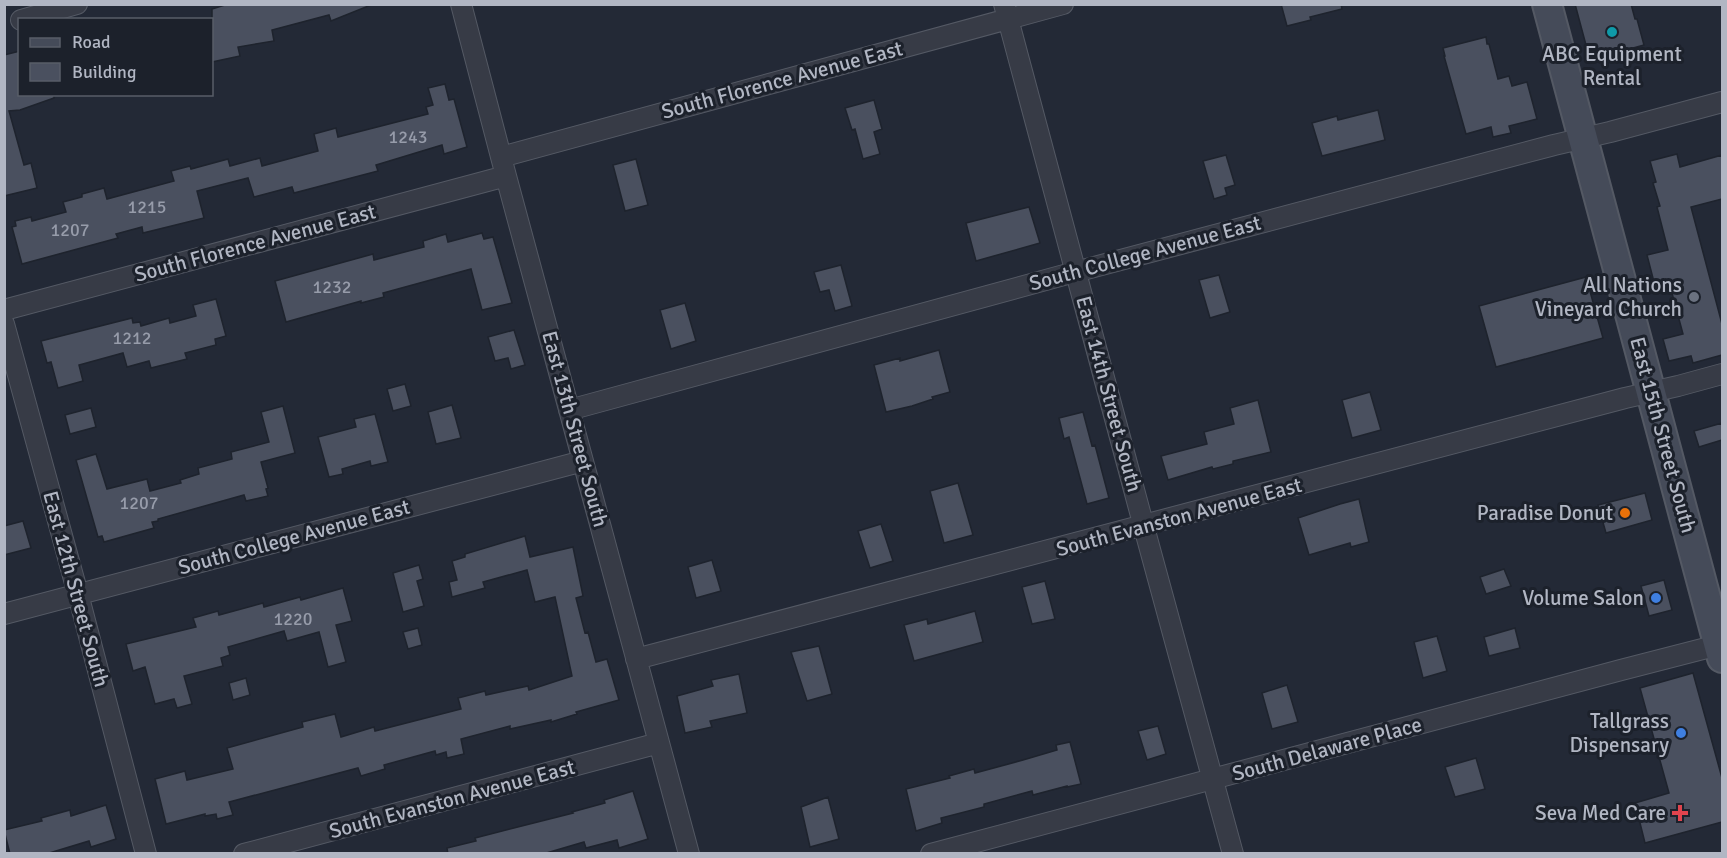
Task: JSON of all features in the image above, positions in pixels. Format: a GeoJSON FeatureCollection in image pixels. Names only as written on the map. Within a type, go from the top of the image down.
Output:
{"type":"FeatureCollection","features":[{"type":"Feature","properties":{"kind":"main road","name":"East 15th Street South"},"geometry":{"type":"LineString","coordinates":[[1547,4],[1721,649]]}},
{"type":"Feature","properties":{"kind":"street"},"geometry":{"type":"LineString","coordinates":[[27,18],[77,4]]}},
{"type":"Feature","properties":{"kind":"street","name":"East 13th Street South"},"geometry":{"type":"LineString","coordinates":[[461,4],[689,854]]}},
{"type":"Feature","properties":{"kind":"street","name":"South Florence Avenue East"},"geometry":{"type":"LineString","coordinates":[[4,310],[503,166],[1006,12],[1063,4]]}},
{"type":"Feature","properties":{"kind":"street","name":"East 14th Street South"},"geometry":{"type":"LineString","coordinates":[[1006,12],[1233,854]]}},
{"type":"Feature","properties":{"kind":"street","name":"South College Avenue East"},"geometry":{"type":"LineString","coordinates":[[569,410],[1075,272],[1722,102]]}},
{"type":"Feature","properties":{"kind":"street","name":"East 12th Street South"},"geometry":{"type":"LineString","coordinates":[[4,324],[146,854]]}},
{"type":"Feature","properties":{"kind":"street","name":"South Evanston Avenue East"},"geometry":{"type":"LineString","coordinates":[[636,659],[1722,374]]}},
{"type":"Feature","properties":{"kind":"street","name":"South College Avenue East"},"geometry":{"type":"LineString","coordinates":[[4,614],[583,461]]}},
{"type":"Feature","properties":{"kind":"street","name":"South Delaware Place"},"geometry":{"type":"LineString","coordinates":[[932,854],[1621,669],[1721,649]]}},
{"type":"Feature","properties":{"kind":"street","name":"South Evanston Avenue East"},"geometry":{"type":"LineString","coordinates":[[244,854],[659,743]]}},
{"type":"Feature","properties":{"kind":"building"},"geometry":{"type":"Polygon","coordinates":[[[228,4],[371,4],[331,21],[329,15],[272,30],[274,41],[238,47],[240,56],[213,62],[212,9],[228,4]]]}},
{"type":"Feature","properties":{"kind":"building"},"geometry":{"type":"Polygon","coordinates":[[[1281,4],[1341,4],[1342,9],[1310,17],[1311,20],[1287,26],[1281,4]]]}},
{"type":"Feature","properties":{"kind":"building","name":"ABC Equipment Rental"},"geometry":{"type":"Polygon","coordinates":[[[1575,4],[1631,4],[1644,45],[1590,60],[1575,4]]]}},
{"type":"Feature","properties":{"kind":"building"},"geometry":{"type":"Polygon","coordinates":[[[1486,37],[1498,79],[1509,76],[1512,86],[1527,82],[1537,119],[1509,126],[1511,133],[1493,137],[1491,127],[1466,134],[1443,48],[1486,37]]]}},
{"type":"Feature","properties":{"kind":"building"},"geometry":{"type":"Polygon","coordinates":[[[18,52],[18,96],[54,96],[54,98],[20,110],[9,111],[24,165],[31,163],[37,188],[4,196],[4,55],[18,52]]]}},
{"type":"Feature","properties":{"kind":"building"},"geometry":{"type":"Polygon","coordinates":[[[445,84],[449,100],[454,99],[467,147],[444,154],[442,145],[376,165],[378,171],[294,193],[292,187],[254,197],[248,178],[197,191],[204,218],[143,233],[142,227],[116,234],[118,238],[22,264],[12,227],[16,226],[15,221],[31,217],[32,221],[66,212],[63,202],[104,188],[107,199],[174,181],[171,171],[190,166],[191,169],[228,159],[230,166],[260,158],[262,166],[318,151],[314,134],[336,128],[338,137],[428,114],[426,107],[433,105],[428,88],[445,84]]]}},
{"type":"Feature","properties":{"kind":"building"},"geometry":{"type":"Polygon","coordinates":[[[874,100],[882,129],[874,132],[880,154],[863,159],[855,129],[852,130],[845,108],[874,100]]]}},
{"type":"Feature","properties":{"kind":"building"},"geometry":{"type":"Polygon","coordinates":[[[1378,110],[1385,140],[1322,156],[1312,123],[1337,116],[1338,120],[1378,110]]]}},
{"type":"Feature","properties":{"kind":"building"},"geometry":{"type":"Polygon","coordinates":[[[1677,154],[1680,167],[1722,155],[1722,199],[1691,207],[1722,324],[1722,355],[1693,363],[1691,356],[1669,361],[1663,339],[1683,334],[1669,282],[1655,286],[1647,255],[1668,250],[1657,207],[1660,206],[1653,183],[1656,182],[1650,161],[1677,154]]]}},
{"type":"Feature","properties":{"kind":"building"},"geometry":{"type":"Polygon","coordinates":[[[1226,155],[1235,185],[1225,188],[1227,195],[1214,199],[1203,161],[1226,155]]]}},
{"type":"Feature","properties":{"kind":"building"},"geometry":{"type":"Polygon","coordinates":[[[636,159],[648,205],[625,211],[613,165],[636,159]]]}},
{"type":"Feature","properties":{"kind":"building"},"geometry":{"type":"Polygon","coordinates":[[[1029,207],[1040,243],[976,261],[966,223],[1029,207]]]}},
{"type":"Feature","properties":{"kind":"building"},"geometry":{"type":"Polygon","coordinates":[[[482,233],[484,239],[493,237],[512,303],[482,310],[471,269],[383,293],[384,297],[361,303],[361,301],[286,322],[275,281],[373,254],[374,260],[424,247],[423,241],[446,234],[448,242],[482,233]]]}},
{"type":"Feature","properties":{"kind":"building"},"geometry":{"type":"Polygon","coordinates":[[[841,265],[852,306],[835,311],[829,290],[820,292],[814,272],[841,265]]]}},
{"type":"Feature","properties":{"kind":"building"},"geometry":{"type":"Polygon","coordinates":[[[1219,275],[1230,312],[1210,318],[1199,280],[1219,275]]]}},
{"type":"Feature","properties":{"kind":"building"},"geometry":{"type":"Polygon","coordinates":[[[1586,277],[1603,338],[1496,367],[1479,306],[1586,277]]]}},
{"type":"Feature","properties":{"kind":"building"},"geometry":{"type":"Polygon","coordinates":[[[216,299],[226,336],[215,339],[216,345],[185,353],[187,359],[151,368],[149,361],[127,367],[123,353],[79,365],[83,381],[58,388],[51,362],[47,363],[41,341],[132,318],[133,323],[140,322],[141,326],[169,318],[170,323],[196,316],[193,305],[216,299]]]}},
{"type":"Feature","properties":{"kind":"building"},"geometry":{"type":"Polygon","coordinates":[[[685,303],[696,341],[671,349],[660,310],[685,303]]]}},
{"type":"Feature","properties":{"kind":"building"},"geometry":{"type":"Polygon","coordinates":[[[514,330],[525,365],[511,369],[508,358],[495,361],[488,337],[514,330]]]}},
{"type":"Feature","properties":{"kind":"building"},"geometry":{"type":"Polygon","coordinates":[[[939,350],[950,392],[912,406],[886,412],[874,365],[900,358],[900,361],[939,350]]]}},
{"type":"Feature","properties":{"kind":"building"},"geometry":{"type":"Polygon","coordinates":[[[405,384],[411,406],[393,411],[387,389],[405,384]]]}},
{"type":"Feature","properties":{"kind":"building"},"geometry":{"type":"Polygon","coordinates":[[[1370,392],[1381,430],[1352,438],[1342,400],[1370,392]]]}},
{"type":"Feature","properties":{"kind":"building"},"geometry":{"type":"Polygon","coordinates":[[[1258,400],[1271,452],[1168,480],[1161,456],[1207,444],[1204,432],[1234,424],[1230,408],[1258,400]]]}},
{"type":"Feature","properties":{"kind":"building"},"geometry":{"type":"Polygon","coordinates":[[[452,405],[461,438],[436,444],[428,412],[452,405]]]}},
{"type":"Feature","properties":{"kind":"building"},"geometry":{"type":"Polygon","coordinates":[[[283,406],[295,453],[261,462],[268,496],[246,501],[244,495],[158,519],[152,522],[154,528],[104,542],[102,536],[98,537],[76,460],[96,454],[107,489],[147,479],[150,491],[181,483],[180,480],[199,474],[198,468],[232,459],[231,452],[269,442],[261,412],[283,406]]]}},
{"type":"Feature","properties":{"kind":"building"},"geometry":{"type":"Polygon","coordinates":[[[91,408],[96,427],[70,434],[65,415],[91,408]]]}},
{"type":"Feature","properties":{"kind":"building"},"geometry":{"type":"Polygon","coordinates":[[[1083,412],[1092,446],[1095,445],[1109,498],[1087,504],[1069,437],[1064,439],[1059,418],[1083,412]]]}},
{"type":"Feature","properties":{"kind":"building"},"geometry":{"type":"Polygon","coordinates":[[[375,414],[388,462],[371,466],[370,461],[342,469],[343,474],[329,477],[318,437],[356,427],[354,419],[375,414]]]}},
{"type":"Feature","properties":{"kind":"building"},"geometry":{"type":"Polygon","coordinates":[[[1722,423],[1722,440],[1699,447],[1694,431],[1722,423]]]}},
{"type":"Feature","properties":{"kind":"building"},"geometry":{"type":"Polygon","coordinates":[[[958,483],[973,535],[944,543],[930,491],[958,483]]]}},
{"type":"Feature","properties":{"kind":"building","name":"Paradise Donut"},"geometry":{"type":"Polygon","coordinates":[[[1645,493],[1652,520],[1606,533],[1598,505],[1645,493]]]}},
{"type":"Feature","properties":{"kind":"building"},"geometry":{"type":"Polygon","coordinates":[[[1359,499],[1369,542],[1351,547],[1350,543],[1309,555],[1298,518],[1359,499]]]}},
{"type":"Feature","properties":{"kind":"building"},"geometry":{"type":"Polygon","coordinates":[[[23,521],[31,548],[4,555],[4,526],[23,521]]]}},
{"type":"Feature","properties":{"kind":"building"},"geometry":{"type":"Polygon","coordinates":[[[881,524],[893,561],[870,568],[858,531],[881,524]]]}},
{"type":"Feature","properties":{"kind":"building"},"geometry":{"type":"Polygon","coordinates":[[[525,536],[530,557],[573,547],[583,596],[576,598],[585,633],[588,632],[596,662],[607,659],[619,700],[576,712],[577,714],[551,722],[551,720],[510,729],[510,726],[461,739],[464,754],[447,758],[446,752],[436,755],[435,751],[384,765],[385,769],[361,776],[358,768],[229,802],[233,815],[217,819],[216,814],[205,816],[205,814],[166,824],[155,779],[185,771],[187,780],[233,769],[227,748],[303,727],[302,722],[335,714],[341,737],[374,727],[375,731],[461,709],[458,698],[485,691],[486,695],[528,686],[529,690],[572,676],[555,597],[535,602],[527,570],[483,582],[485,588],[452,597],[449,582],[457,580],[452,561],[465,557],[465,554],[525,536]]]}},
{"type":"Feature","properties":{"kind":"building"},"geometry":{"type":"Polygon","coordinates":[[[712,560],[721,591],[696,598],[688,567],[712,560]]]}},
{"type":"Feature","properties":{"kind":"building"},"geometry":{"type":"Polygon","coordinates":[[[419,565],[423,579],[417,581],[424,606],[403,612],[393,573],[419,565]]]}},
{"type":"Feature","properties":{"kind":"building"},"geometry":{"type":"Polygon","coordinates":[[[1504,569],[1511,586],[1486,594],[1480,577],[1504,569]]]}},
{"type":"Feature","properties":{"kind":"building","name":"Volume Salon"},"geometry":{"type":"Polygon","coordinates":[[[1664,580],[1672,610],[1649,616],[1641,586],[1664,580]]]}},
{"type":"Feature","properties":{"kind":"building"},"geometry":{"type":"Polygon","coordinates":[[[1045,581],[1055,619],[1032,624],[1022,587],[1045,581]]]}},
{"type":"Feature","properties":{"kind":"building"},"geometry":{"type":"Polygon","coordinates":[[[343,588],[352,621],[336,625],[346,662],[328,667],[319,632],[287,641],[284,631],[228,647],[230,655],[221,658],[223,666],[184,676],[192,704],[177,708],[174,699],[155,704],[145,667],[133,671],[126,644],[196,627],[193,618],[218,611],[219,615],[263,603],[264,607],[300,597],[301,600],[343,588]]]}},
{"type":"Feature","properties":{"kind":"building"},"geometry":{"type":"Polygon","coordinates":[[[975,611],[983,642],[914,661],[904,625],[927,619],[928,624],[975,611]]]}},
{"type":"Feature","properties":{"kind":"building"},"geometry":{"type":"Polygon","coordinates":[[[418,628],[422,645],[408,649],[403,632],[418,628]]]}},
{"type":"Feature","properties":{"kind":"building"},"geometry":{"type":"Polygon","coordinates":[[[1515,628],[1520,648],[1489,656],[1484,637],[1515,628]]]}},
{"type":"Feature","properties":{"kind":"building"},"geometry":{"type":"Polygon","coordinates":[[[1437,636],[1447,671],[1423,678],[1414,642],[1437,636]]]}},
{"type":"Feature","properties":{"kind":"building"},"geometry":{"type":"Polygon","coordinates":[[[819,646],[832,694],[807,701],[791,652],[819,646]]]}},
{"type":"Feature","properties":{"kind":"building","name":"Tallgrass Dispensary"},"geometry":{"type":"Polygon","coordinates":[[[1693,673],[1722,778],[1722,822],[1645,843],[1635,803],[1669,793],[1640,688],[1693,673]]]}},
{"type":"Feature","properties":{"kind":"building"},"geometry":{"type":"Polygon","coordinates":[[[739,674],[747,713],[710,721],[712,727],[685,733],[677,696],[713,686],[711,680],[739,674]]]}},
{"type":"Feature","properties":{"kind":"building"},"geometry":{"type":"Polygon","coordinates":[[[246,678],[250,695],[233,700],[229,683],[246,678]]]}},
{"type":"Feature","properties":{"kind":"building"},"geometry":{"type":"Polygon","coordinates":[[[1287,685],[1298,722],[1272,729],[1262,693],[1287,685]]]}},
{"type":"Feature","properties":{"kind":"building"},"geometry":{"type":"Polygon","coordinates":[[[1158,726],[1166,754],[1147,760],[1138,731],[1158,726]]]}},
{"type":"Feature","properties":{"kind":"building"},"geometry":{"type":"Polygon","coordinates":[[[1070,742],[1081,784],[1033,795],[1032,791],[984,804],[984,807],[941,818],[942,823],[916,831],[906,789],[950,778],[949,776],[974,769],[975,773],[1023,760],[1057,750],[1056,745],[1070,742]]]}},
{"type":"Feature","properties":{"kind":"building"},"geometry":{"type":"Polygon","coordinates":[[[1476,758],[1485,789],[1455,797],[1445,767],[1476,758]]]}},
{"type":"Feature","properties":{"kind":"building"},"geometry":{"type":"Polygon","coordinates":[[[633,791],[648,839],[619,848],[617,840],[586,848],[584,842],[543,854],[448,854],[447,848],[476,841],[475,838],[573,813],[633,791]]]}},
{"type":"Feature","properties":{"kind":"building"},"geometry":{"type":"Polygon","coordinates":[[[828,797],[839,839],[810,847],[801,807],[828,797]]]}},
{"type":"Feature","properties":{"kind":"building"},"geometry":{"type":"Polygon","coordinates":[[[106,805],[116,839],[91,847],[89,841],[46,854],[10,854],[4,830],[42,821],[41,818],[70,810],[71,816],[106,805]]]}},
{"type":"Feature","properties":{"kind":"place","name":"ABC Equipment Rental"},"geometry":{"type":"Point","coordinates":[1612,32]}},
{"type":"Feature","properties":{"kind":"place","name":"All Nations Vineyard Church"},"geometry":{"type":"Point","coordinates":[1694,297]}},
{"type":"Feature","properties":{"kind":"place","name":"Paradise Donut"},"geometry":{"type":"Point","coordinates":[1625,513]}},
{"type":"Feature","properties":{"kind":"place","name":"Volume Salon"},"geometry":{"type":"Point","coordinates":[1656,598]}},
{"type":"Feature","properties":{"kind":"place","name":"Tallgrass Dispensary"},"geometry":{"type":"Point","coordinates":[1681,733]}},
{"type":"Feature","properties":{"kind":"place","name":"Seva Med Care"},"geometry":{"type":"Point","coordinates":[1680,813]}}]}
